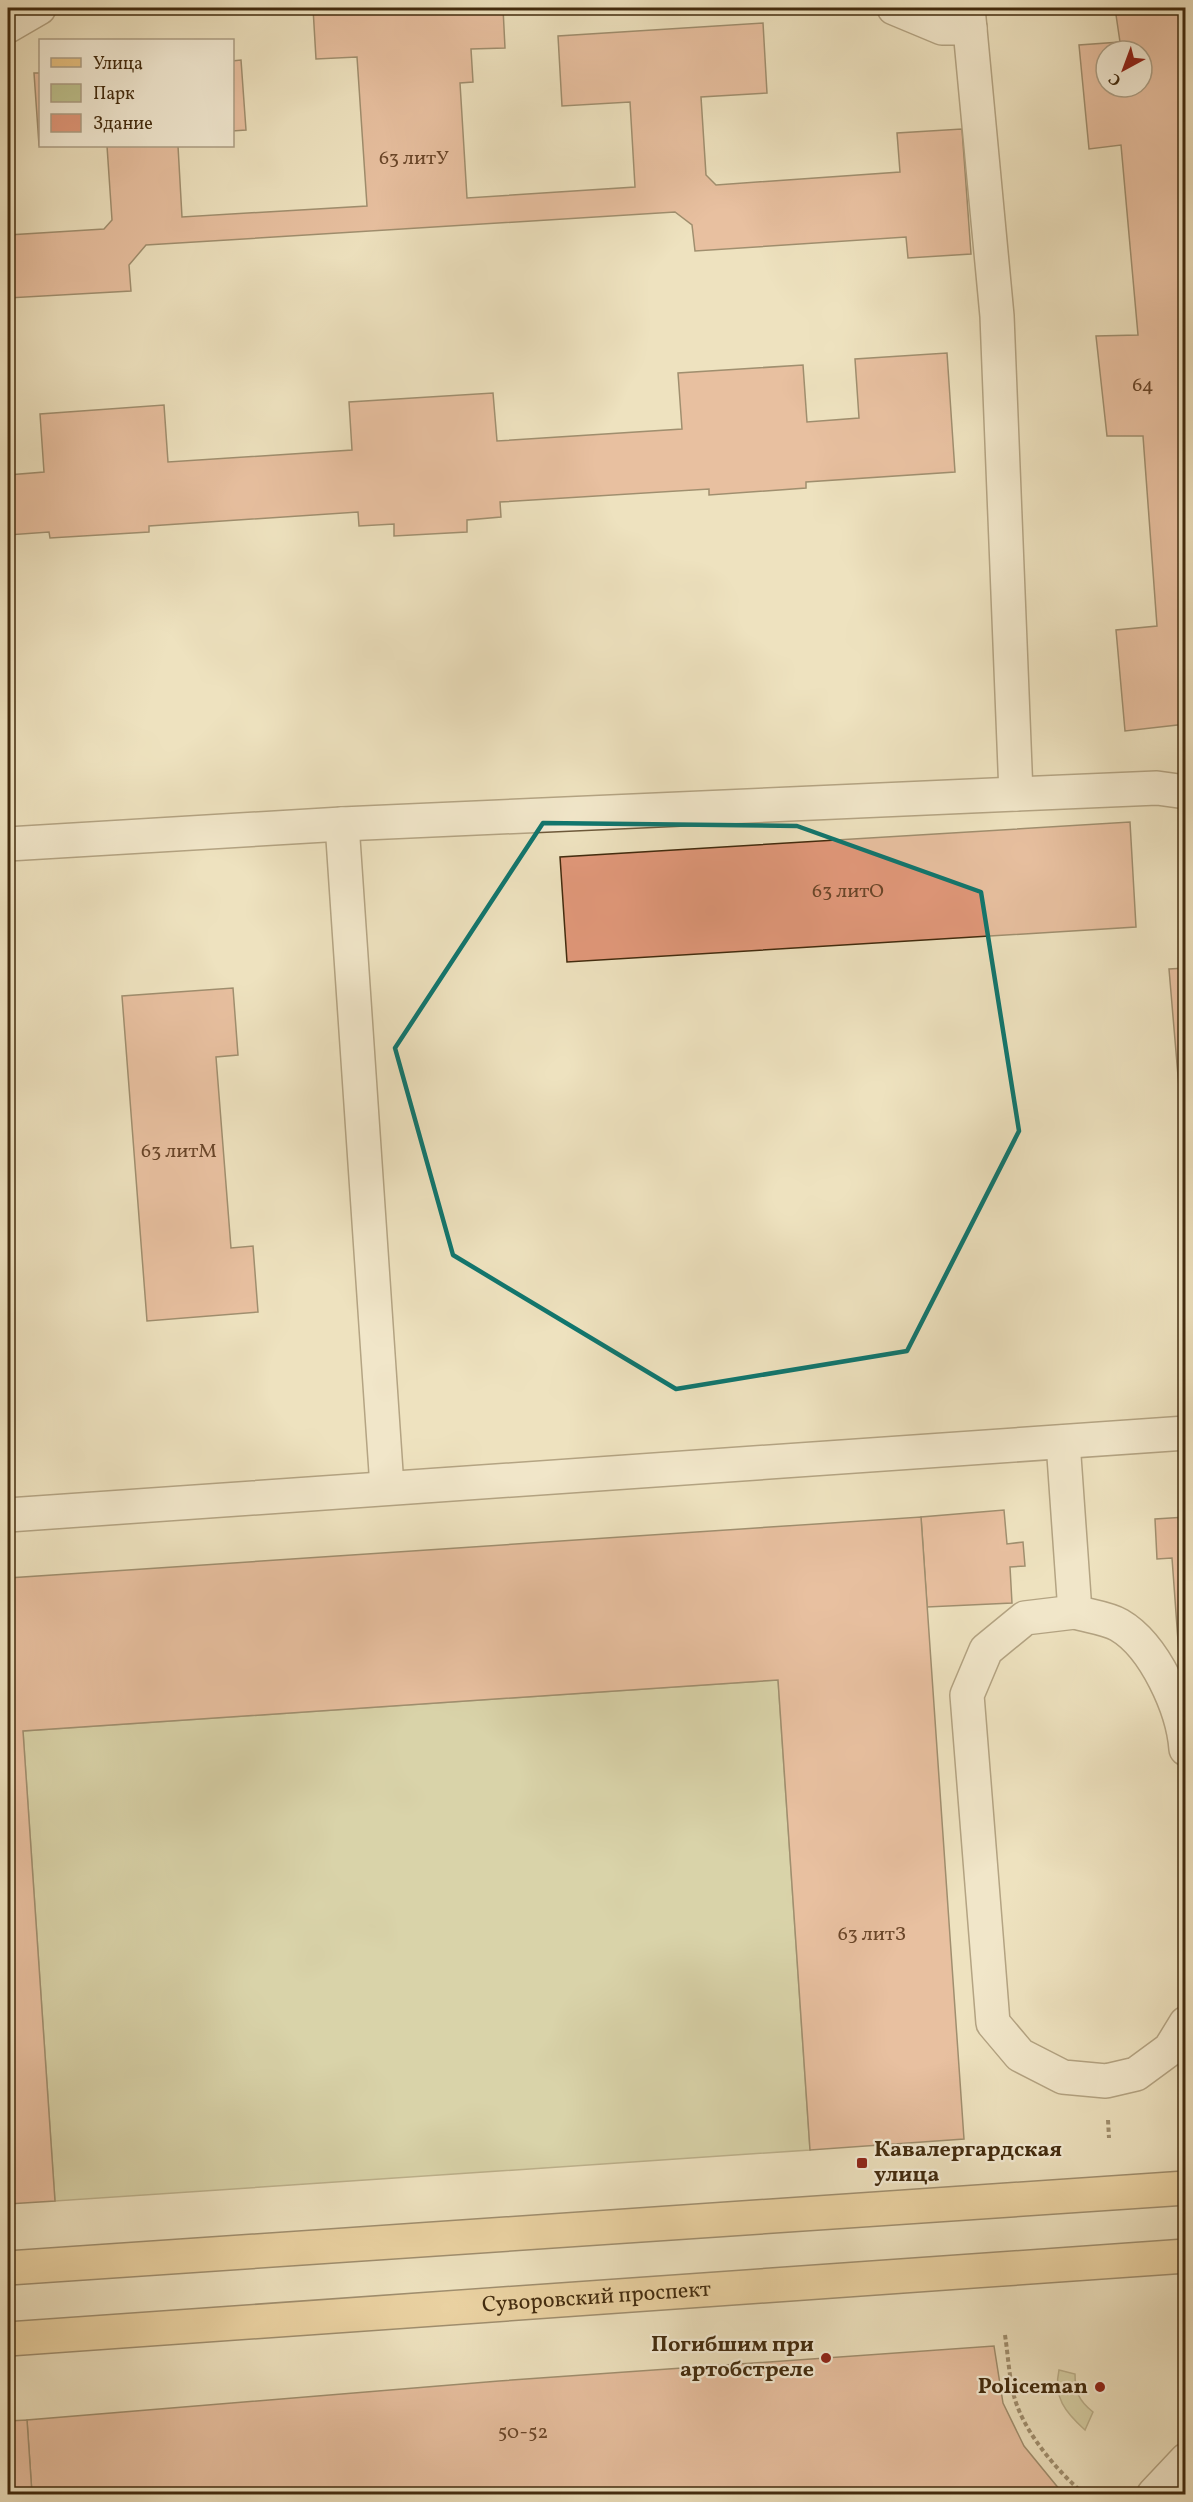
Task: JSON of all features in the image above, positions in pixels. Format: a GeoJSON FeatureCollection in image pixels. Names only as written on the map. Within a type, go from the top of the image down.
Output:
{"type":"FeatureCollection","features":[{"type":"Feature","properties":{"kind":"main road"},"geometry":{"type":"LineString","coordinates":[[8,2268],[1185,2188]]}},
{"type":"Feature","properties":{"kind":"main road","name":"Суворовский проспект"},"geometry":{"type":"LineString","coordinates":[[8,2339],[1185,2256]]}},
{"type":"Feature","properties":{"kind":"street"},"geometry":{"type":"LineString","coordinates":[[8,27],[39,8]]}},
{"type":"Feature","properties":{"kind":"street"},"geometry":{"type":"LineString","coordinates":[[894,8],[942,28],[969,18],[998,316],[1016,794]]}},
{"type":"Feature","properties":{"kind":"street"},"geometry":{"type":"LineString","coordinates":[[8,844],[342,824],[1016,794],[1157,788],[1185,792]]}},
{"type":"Feature","properties":{"kind":"street"},"geometry":{"type":"LineString","coordinates":[[342,824],[387,1487]]}},
{"type":"Feature","properties":{"kind":"street"},"geometry":{"type":"LineString","coordinates":[[8,1515],[1185,1433]]}},
{"type":"Feature","properties":{"kind":"street"},"geometry":{"type":"LineString","coordinates":[[1063,1442],[1075,1612]]}},
{"type":"Feature","properties":{"kind":"street"},"geometry":{"type":"LineString","coordinates":[[1185,1749],[1180,1694],[1152,1656],[1119,1625],[1075,1612],[1025,1618],[986,1650],[967,1695],[993,2023],[1020,2055],[1054,2073],[1063,2077],[1106,2081],[1136,2074],[1170,2049],[1185,2023]]}},
{"type":"Feature","properties":{"kind":"street"},"geometry":{"type":"LineString","coordinates":[[1154,2494],[1185,2460]]}},
{"type":"Feature","properties":{"kind":"path"},"geometry":{"type":"LineString","coordinates":[[1108,2129],[1109,2138]]}},
{"type":"Feature","properties":{"kind":"path"},"geometry":{"type":"LineString","coordinates":[[1005,2335],[1014,2397],[1036,2441],[1068,2480],[1084,2494]]}},
{"type":"Feature","properties":{"kind":"highlighted area"},"geometry":{"type":"Polygon","coordinates":[[[543,823],[797,826],[981,892],[1019,1131],[907,1351],[676,1389],[453,1255],[395,1048],[543,823]]]}},
{"type":"Feature","properties":{"kind":"green space"},"geometry":{"type":"Polygon","coordinates":[[[778,1680],[810,2150],[55,2201],[23,1731],[778,1680]]]}},
{"type":"Feature","properties":{"kind":"green space"},"geometry":{"type":"Polygon","coordinates":[[[1059,2370],[1075,2374],[1079,2396],[1093,2412],[1085,2430],[1062,2403],[1058,2388],[1059,2370]]]}},
{"type":"Feature","properties":{"kind":"building"},"geometry":{"type":"Polygon","coordinates":[[[313,8],[503,8],[505,48],[471,49],[473,82],[460,83],[467,198],[635,187],[630,102],[562,106],[558,36],[763,23],[767,93],[701,97],[706,175],[716,185],[900,172],[897,133],[962,129],[971,254],[908,258],[906,237],[695,251],[692,225],[675,212],[146,245],[129,265],[131,291],[8,298],[8,235],[104,229],[112,220],[107,147],[178,147],[182,217],[367,206],[357,57],[316,59],[313,8]]]}},
{"type":"Feature","properties":{"kind":"building"},"geometry":{"type":"Polygon","coordinates":[[[1115,8],[1186,8],[1186,724],[1125,731],[1116,630],[1157,626],[1143,436],[1107,436],[1096,336],[1138,335],[1121,145],[1089,149],[1079,45],[1094,44],[1094,99],[1154,99],[1154,39],[1120,39],[1115,8]]]}},
{"type":"Feature","properties":{"kind":"building"},"geometry":{"type":"Polygon","coordinates":[[[241,60],[246,130],[234,131],[234,61],[241,60]]]}},
{"type":"Feature","properties":{"kind":"building"},"geometry":{"type":"Polygon","coordinates":[[[34,73],[39,73],[39,145],[34,73]]]}},
{"type":"Feature","properties":{"kind":"building"},"geometry":{"type":"Polygon","coordinates":[[[947,353],[955,472],[806,482],[806,488],[709,495],[709,489],[500,502],[501,517],[467,520],[467,532],[394,536],[394,524],[359,526],[358,512],[149,526],[149,532],[50,538],[49,532],[8,535],[8,475],[44,472],[40,414],[164,405],[168,462],[352,450],[349,402],[493,393],[497,441],[682,429],[678,373],[803,365],[807,422],[859,418],[855,359],[947,353]]]}},
{"type":"Feature","properties":{"kind":"building"},"geometry":{"type":"Polygon","coordinates":[[[1130,822],[1136,927],[567,962],[560,857],[1130,822]]]}},
{"type":"Feature","properties":{"kind":"building"},"geometry":{"type":"Polygon","coordinates":[[[1186,968],[1186,1135],[1183,1135],[1169,969],[1186,968]]]}},
{"type":"Feature","properties":{"kind":"building"},"geometry":{"type":"Polygon","coordinates":[[[233,988],[238,1055],[216,1057],[231,1248],[253,1246],[258,1312],[147,1321],[122,996],[233,988]]]}},
{"type":"Feature","properties":{"kind":"building"},"geometry":{"type":"Polygon","coordinates":[[[1004,1510],[1007,1544],[1023,1542],[1025,1566],[1010,1567],[1012,1603],[927,1607],[921,1517],[1004,1510]]]}},
{"type":"Feature","properties":{"kind":"building"},"geometry":{"type":"Polygon","coordinates":[[[921,1517],[964,2139],[810,2150],[778,1680],[23,1731],[55,2201],[8,2204],[8,1578],[921,1517]]]}},
{"type":"Feature","properties":{"kind":"building"},"geometry":{"type":"Polygon","coordinates":[[[1186,1517],[1186,1667],[1180,1668],[1172,1558],[1157,1559],[1155,1519],[1186,1517]]]}},
{"type":"Feature","properties":{"kind":"building"},"geometry":{"type":"Polygon","coordinates":[[[994,2346],[1003,2403],[1024,2446],[1060,2490],[1056,2494],[632,2494],[632,2490],[556,2494],[32,2494],[27,2420],[499,2381],[994,2346]]]}},
{"type":"Feature","properties":{"kind":"building"},"geometry":{"type":"Polygon","coordinates":[[[27,2420],[32,2494],[8,2494],[8,2421],[27,2420]]]}},
{"type":"Feature","properties":{"kind":"place","name":"Кавалергардская улица"},"geometry":{"type":"Point","coordinates":[862,2163]}},
{"type":"Feature","properties":{"kind":"place","name":"Погибшим при артобстреле"},"geometry":{"type":"Point","coordinates":[826,2358]}},
{"type":"Feature","properties":{"kind":"place","name":"Policeman"},"geometry":{"type":"Point","coordinates":[1100,2387]}}]}
